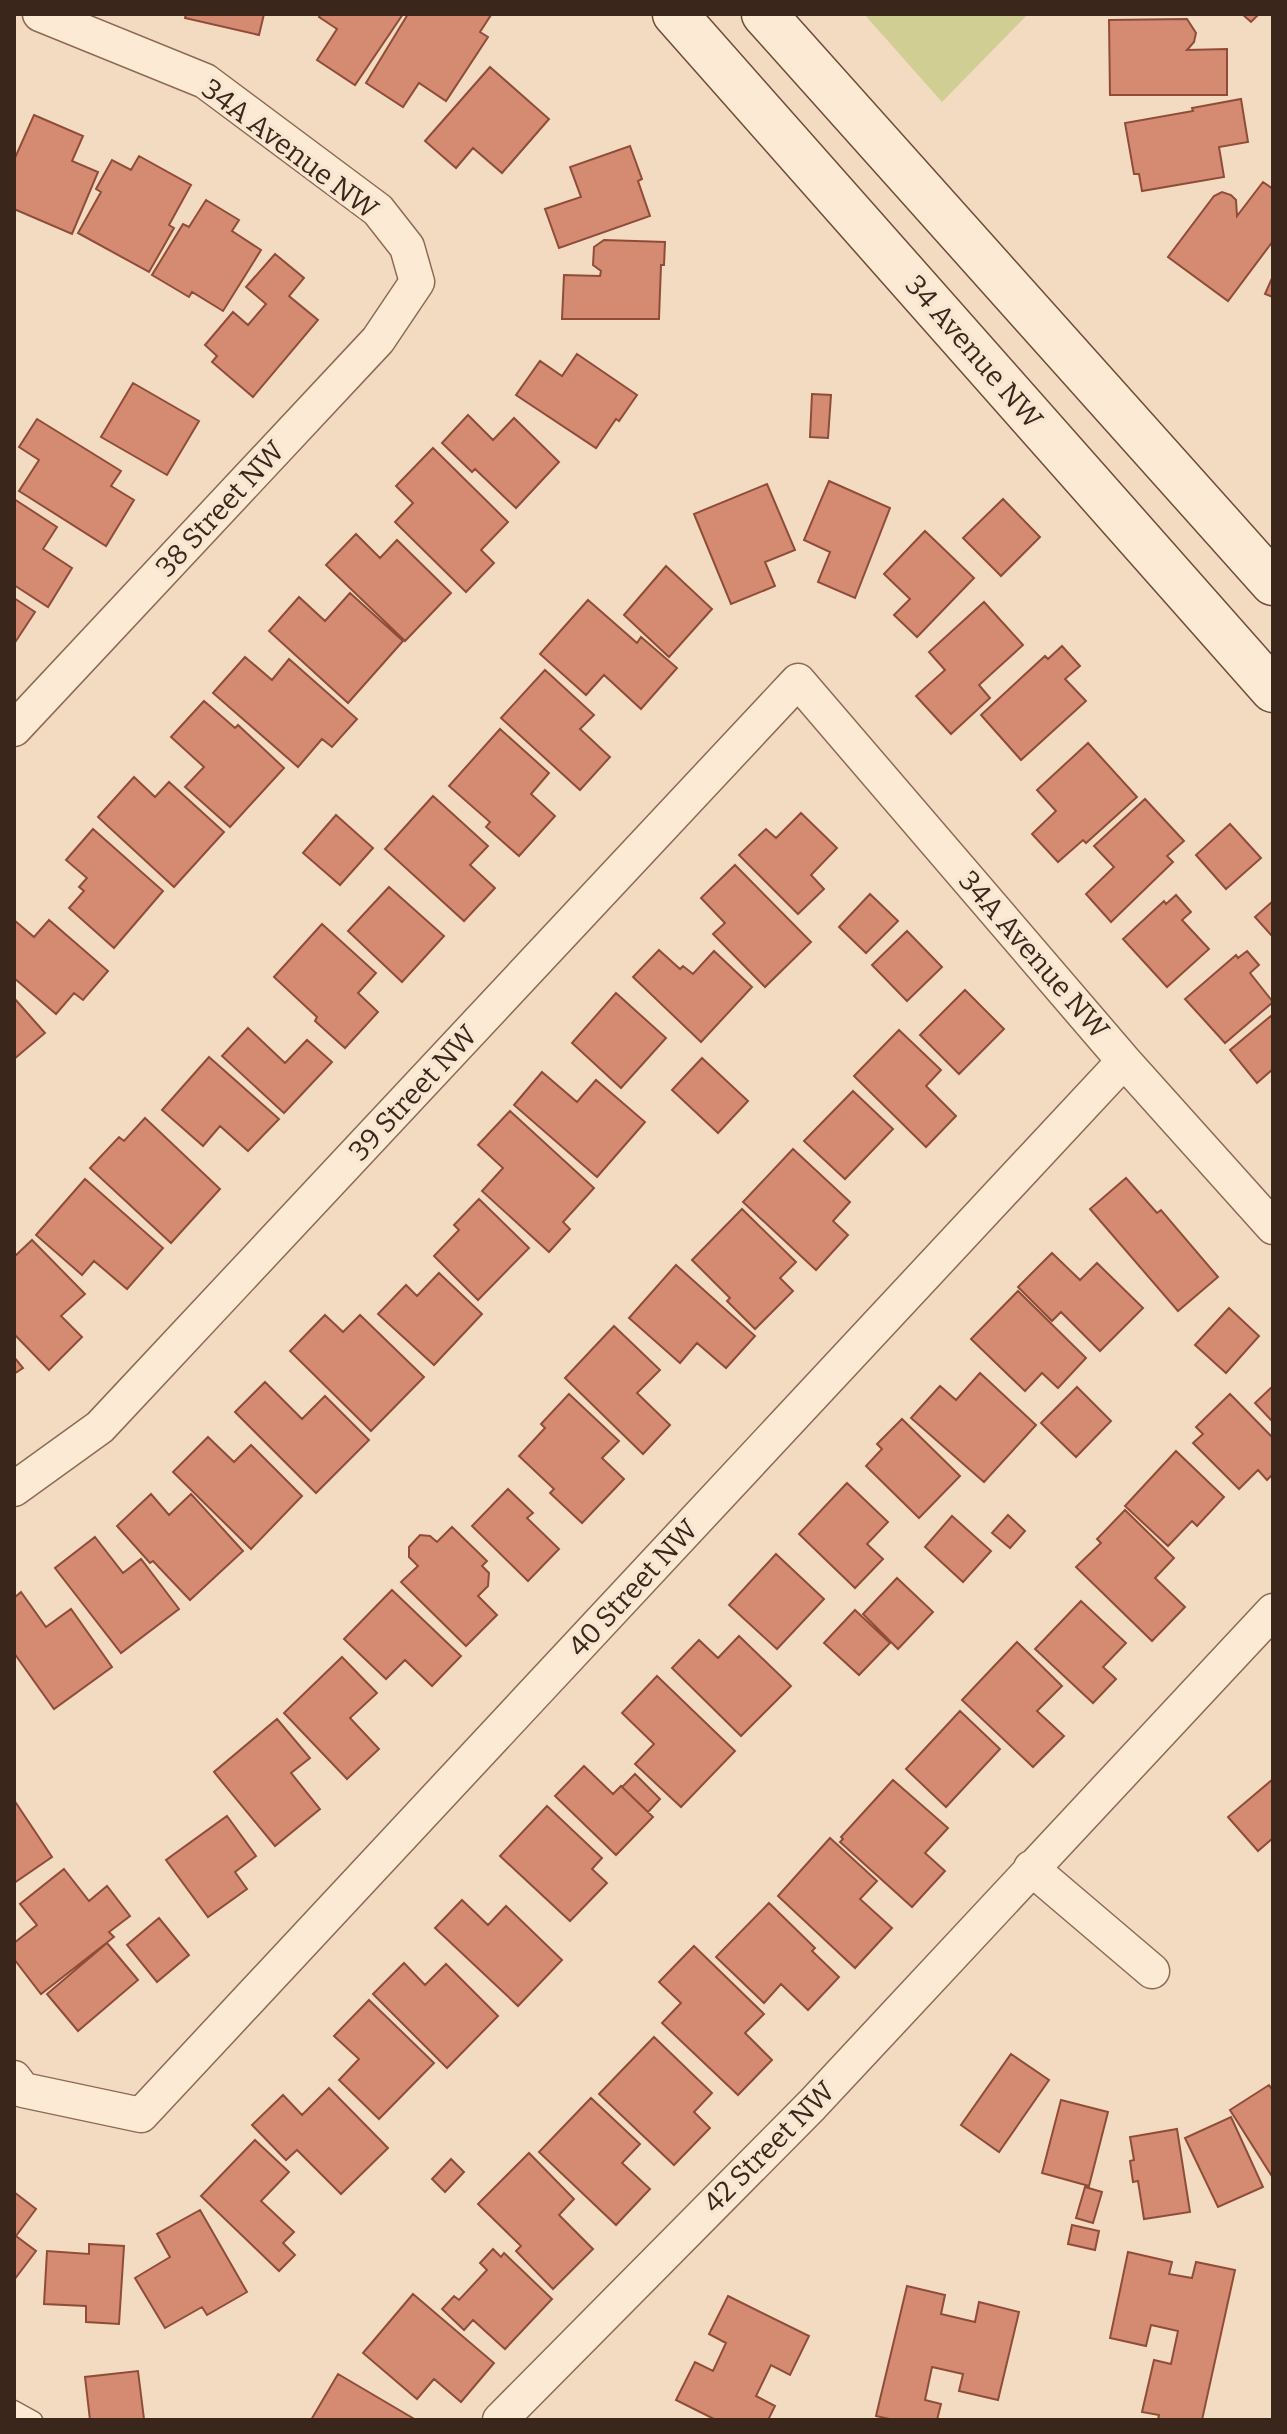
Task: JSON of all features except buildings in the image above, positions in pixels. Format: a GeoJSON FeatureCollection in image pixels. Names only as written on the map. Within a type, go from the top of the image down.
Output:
{"type":"FeatureCollection","features":[{"type":"Feature","properties":{"kind":"main road","name":"34 Avenue NW"},"geometry":{"type":"LineString","coordinates":[[675,14],[1273,690]]}},
{"type":"Feature","properties":{"kind":"main road"},"geometry":{"type":"LineString","coordinates":[[764,14],[1273,583]]}},
{"type":"Feature","properties":{"kind":"street","name":"34A Avenue NW"},"geometry":{"type":"LineString","coordinates":[[40,14],[205,81],[378,210],[407,247],[417,282]]}},
{"type":"Feature","properties":{"kind":"street","name":"38 Street NW"},"geometry":{"type":"LineString","coordinates":[[14,729],[378,340],[417,282]]}},
{"type":"Feature","properties":{"kind":"street","name":"34A Avenue NW"},"geometry":{"type":"LineString","coordinates":[[798,681],[1124,1061],[1273,1227]]}},
{"type":"Feature","properties":{"kind":"street","name":"39 Street NW"},"geometry":{"type":"LineString","coordinates":[[14,1489],[100,1427],[798,681]]}},
{"type":"Feature","properties":{"kind":"street","name":"40 Street NW"},"geometry":{"type":"LineString","coordinates":[[14,2078],[23,2090],[141,2115],[1124,1061]]}},
{"type":"Feature","properties":{"kind":"street","name":"42 Street NW"},"geometry":{"type":"LineString","coordinates":[[500,2420],[812,2105],[1273,1611]]}},
{"type":"Feature","properties":{"kind":"street"},"geometry":{"type":"LineString","coordinates":[[1031,1868],[1152,1971]]}},
{"type":"Feature","properties":{"kind":"lane"},"geometry":{"type":"LineString","coordinates":[[14,2409],[34,2420]]}},
{"type":"Feature","properties":{"kind":"shaded area"},"geometry":{"type":"Polygon","coordinates":[[[864,14],[1028,14],[942,102],[864,14]]]}}]}
